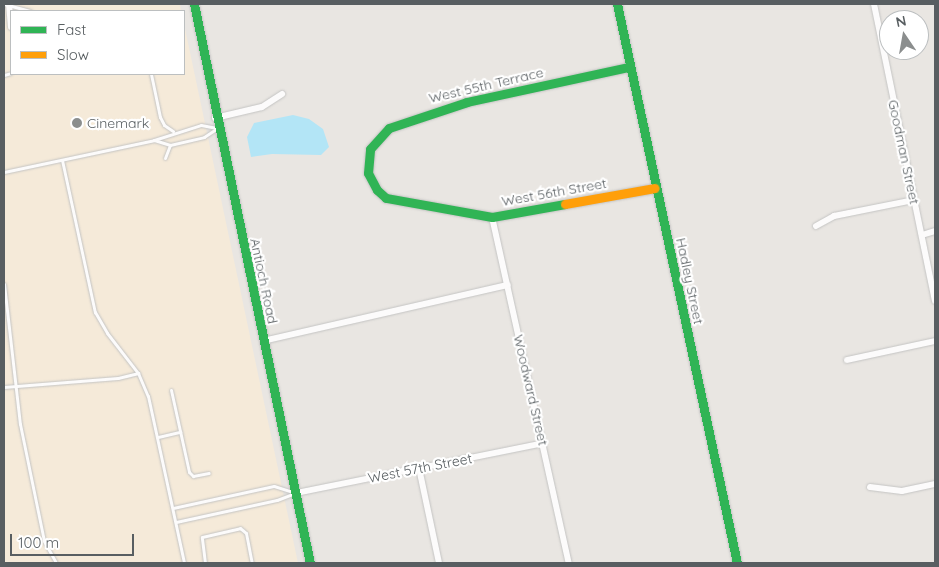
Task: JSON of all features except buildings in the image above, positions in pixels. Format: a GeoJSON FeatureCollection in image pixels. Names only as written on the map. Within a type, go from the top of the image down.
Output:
{"type":"FeatureCollection","features":[{"type":"Feature","properties":{"kind":"street"},"geometry":{"type":"LineString","coordinates":[[8,4],[10,19]]}},
{"type":"Feature","properties":{"kind":"street","name":"Antioch Road"},"geometry":{"type":"LineString","coordinates":[[195,4],[215,118],[310,563]]}},
{"type":"Feature","properties":{"kind":"street","name":"Hadley Street"},"geometry":{"type":"LineString","coordinates":[[617,4],[629,68],[736,563]]}},
{"type":"Feature","properties":{"kind":"street","name":"Goodman Street"},"geometry":{"type":"LineString","coordinates":[[874,4],[935,301]]}},
{"type":"Feature","properties":{"kind":"street","name":"West 55th Terrace"},"geometry":{"type":"LineString","coordinates":[[367,158],[382,133],[424,114],[467,102],[629,68]]}},
{"type":"Feature","properties":{"kind":"street"},"geometry":{"type":"LineString","coordinates":[[215,118],[262,107],[282,94]]}},
{"type":"Feature","properties":{"kind":"street","name":"West 56th Street"},"geometry":{"type":"LineString","coordinates":[[367,158],[372,182],[386,198],[492,217],[655,188]]}},
{"type":"Feature","properties":{"kind":"street"},"geometry":{"type":"LineString","coordinates":[[816,226],[834,216],[914,200]]}},
{"type":"Feature","properties":{"kind":"street","name":"Woodward Street"},"geometry":{"type":"LineString","coordinates":[[492,217],[569,563]]}},
{"type":"Feature","properties":{"kind":"street"},"geometry":{"type":"LineString","coordinates":[[922,235],[935,231]]}},
{"type":"Feature","properties":{"kind":"street"},"geometry":{"type":"LineString","coordinates":[[263,340],[508,286]]}},
{"type":"Feature","properties":{"kind":"street"},"geometry":{"type":"LineString","coordinates":[[847,360],[935,341]]}},
{"type":"Feature","properties":{"kind":"street","name":"West 57th Street"},"geometry":{"type":"LineString","coordinates":[[296,493],[543,443]]}},
{"type":"Feature","properties":{"kind":"street"},"geometry":{"type":"LineString","coordinates":[[419,468],[439,563]]}},
{"type":"Feature","properties":{"kind":"street"},"geometry":{"type":"LineString","coordinates":[[870,487],[902,491],[935,484]]}},
{"type":"Feature","properties":{"kind":"lane"},"geometry":{"type":"LineString","coordinates":[[8,4],[28,10]]}},
{"type":"Feature","properties":{"kind":"lane"},"geometry":{"type":"LineString","coordinates":[[151,75],[160,117],[164,125],[173,131]]}},
{"type":"Feature","properties":{"kind":"lane"},"geometry":{"type":"LineString","coordinates":[[4,172],[154,140],[173,131],[201,125],[218,128]]}},
{"type":"Feature","properties":{"kind":"lane"},"geometry":{"type":"LineString","coordinates":[[154,140],[170,145],[204,137],[218,128]]}},
{"type":"Feature","properties":{"kind":"lane"},"geometry":{"type":"LineString","coordinates":[[166,158],[170,145]]}},
{"type":"Feature","properties":{"kind":"lane"},"geometry":{"type":"LineString","coordinates":[[62,160],[95,312],[138,373],[148,396],[184,563]]}},
{"type":"Feature","properties":{"kind":"lane"},"geometry":{"type":"LineString","coordinates":[[4,284],[20,424],[44,541],[56,563]]}},
{"type":"Feature","properties":{"kind":"lane"},"geometry":{"type":"LineString","coordinates":[[4,387],[118,378],[138,373]]}},
{"type":"Feature","properties":{"kind":"lane"},"geometry":{"type":"LineString","coordinates":[[171,390],[190,474],[209,473]]}},
{"type":"Feature","properties":{"kind":"lane"},"geometry":{"type":"LineString","coordinates":[[158,437],[180,432]]}},
{"type":"Feature","properties":{"kind":"lane"},"geometry":{"type":"LineString","coordinates":[[172,508],[274,486],[296,493]]}},
{"type":"Feature","properties":{"kind":"lane"},"geometry":{"type":"LineString","coordinates":[[176,522],[296,493]]}},
{"type":"Feature","properties":{"kind":"lane"},"geometry":{"type":"LineString","coordinates":[[205,563],[202,537],[240,528],[246,533],[252,563]]}},
{"type":"Feature","properties":{"kind":"shaded area"},"geometry":{"type":"Polygon","coordinates":[[[4,4],[180,4],[181,10],[10,10],[10,75],[185,75],[185,29],[298,563],[4,563],[4,4]]]}},
{"type":"Feature","properties":{"kind":"water"},"geometry":{"type":"Polygon","coordinates":[[[293,115],[309,119],[323,129],[329,147],[321,155],[272,154],[251,157],[247,137],[254,123],[293,115]]]}},
{"type":"Feature","properties":{"kind":"traffic: fast"},"geometry":{"type":"LineString","coordinates":[[194,4],[310,563]]}},
{"type":"Feature","properties":{"kind":"traffic: fast"},"geometry":{"type":"LineString","coordinates":[[617,4],[737,563]]}},
{"type":"Feature","properties":{"kind":"traffic: fast"},"geometry":{"type":"LineString","coordinates":[[565,204],[492,217],[386,198],[377,190],[368,173],[370,149],[389,128],[467,102],[629,67]]}},
{"type":"Feature","properties":{"kind":"traffic: slow"},"geometry":{"type":"LineString","coordinates":[[565,204],[655,188]]}},
{"type":"Feature","properties":{"kind":"place","name":"Cinemark"},"geometry":{"type":"Point","coordinates":[77,123]}}]}
